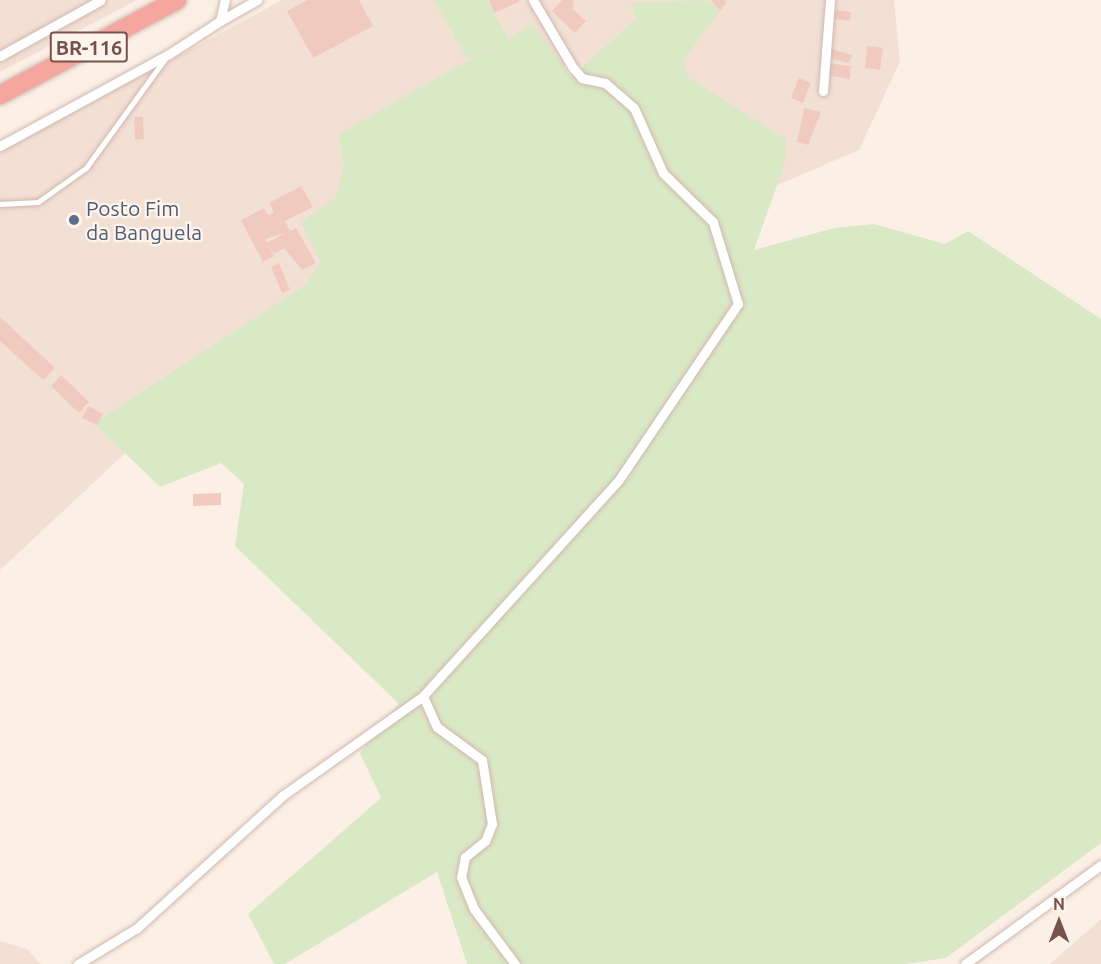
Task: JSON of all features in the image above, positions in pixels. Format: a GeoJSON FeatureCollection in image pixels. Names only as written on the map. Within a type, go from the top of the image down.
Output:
{"type":"FeatureCollection","features":[{"type":"Feature","properties":{"kind":"highway","name":"BR-116"},"geometry":{"type":"LineString","coordinates":[[0,95],[177,0]]}},
{"type":"Feature","properties":{"kind":"street"},"geometry":{"type":"LineString","coordinates":[[0,56],[101,0]]}},
{"type":"Feature","properties":{"kind":"street"},"geometry":{"type":"LineString","coordinates":[[219,21],[225,0]]}},
{"type":"Feature","properties":{"kind":"street"},"geometry":{"type":"LineString","coordinates":[[0,146],[169,54],[219,21],[257,0]]}},
{"type":"Feature","properties":{"kind":"street"},"geometry":{"type":"LineString","coordinates":[[78,964],[137,928],[282,796],[423,696],[618,481],[740,300],[731,290],[727,254],[713,222],[663,173],[630,103],[606,83],[582,78],[573,68],[533,0]]}},
{"type":"Feature","properties":{"kind":"street"},"geometry":{"type":"LineString","coordinates":[[823,91],[830,0]]}},
{"type":"Feature","properties":{"kind":"street"},"geometry":{"type":"LineString","coordinates":[[423,696],[437,727],[482,760],[492,824],[485,841],[465,857],[461,878],[474,909],[515,964]]}},
{"type":"Feature","properties":{"kind":"street"},"geometry":{"type":"LineString","coordinates":[[965,964],[1101,865]]}},
{"type":"Feature","properties":{"kind":"lane"},"geometry":{"type":"LineString","coordinates":[[0,204],[38,202],[86,168],[169,54]]}},
{"type":"Feature","properties":{"kind":"shaded area"},"geometry":{"type":"Polygon","coordinates":[[[0,0],[137,0],[0,72],[0,0]]]}},
{"type":"Feature","properties":{"kind":"shaded area"},"geometry":{"type":"Polygon","coordinates":[[[282,0],[894,0],[900,62],[859,150],[757,194],[620,62],[529,70],[471,131],[0,570],[0,152],[282,0]]]}},
{"type":"Feature","properties":{"kind":"shaded area"},"geometry":{"type":"Polygon","coordinates":[[[1101,919],[1101,964],[1050,964],[1101,919]]]}},
{"type":"Feature","properties":{"kind":"shaded area"},"geometry":{"type":"Polygon","coordinates":[[[0,941],[27,949],[41,964],[0,964],[0,941]]]}},
{"type":"Feature","properties":{"kind":"green space"},"geometry":{"type":"Polygon","coordinates":[[[434,0],[487,0],[508,38],[533,24],[571,77],[636,19],[630,3],[706,0],[720,11],[683,61],[688,77],[787,140],[784,166],[754,250],[834,228],[874,224],[945,244],[968,231],[1101,319],[1101,843],[946,958],[906,964],[467,964],[437,872],[285,964],[274,964],[248,914],[381,798],[360,753],[399,704],[235,546],[244,484],[221,463],[160,487],[94,423],[304,286],[321,262],[301,222],[336,197],[344,167],[339,134],[500,42],[467,59],[434,0]]]}},
{"type":"Feature","properties":{"kind":"building"},"geometry":{"type":"Polygon","coordinates":[[[308,0],[359,0],[373,26],[313,58],[287,11],[308,0]]]}},
{"type":"Feature","properties":{"kind":"building"},"geometry":{"type":"Polygon","coordinates":[[[489,0],[519,0],[519,2],[494,13],[489,0]]]}},
{"type":"Feature","properties":{"kind":"building"},"geometry":{"type":"Polygon","coordinates":[[[562,0],[574,0],[573,9],[586,21],[575,33],[552,11],[562,0]]]}},
{"type":"Feature","properties":{"kind":"building"},"geometry":{"type":"Polygon","coordinates":[[[711,0],[724,0],[727,2],[720,11],[711,0]]]}},
{"type":"Feature","properties":{"kind":"building"},"geometry":{"type":"Polygon","coordinates":[[[836,10],[851,12],[850,21],[835,19],[836,10]]]}},
{"type":"Feature","properties":{"kind":"building"},"geometry":{"type":"Polygon","coordinates":[[[867,46],[883,48],[880,70],[865,68],[867,46]]]}},
{"type":"Feature","properties":{"kind":"building"},"geometry":{"type":"Polygon","coordinates":[[[828,48],[852,55],[849,63],[825,57],[828,48]]]}},
{"type":"Feature","properties":{"kind":"building"},"geometry":{"type":"Polygon","coordinates":[[[826,63],[851,66],[850,79],[825,75],[826,63]]]}},
{"type":"Feature","properties":{"kind":"building"},"geometry":{"type":"Polygon","coordinates":[[[799,78],[811,83],[803,103],[791,98],[799,78]]]}},
{"type":"Feature","properties":{"kind":"building"},"geometry":{"type":"Polygon","coordinates":[[[804,108],[821,112],[808,145],[797,142],[804,108]]]}},
{"type":"Feature","properties":{"kind":"building"},"geometry":{"type":"Polygon","coordinates":[[[134,117],[143,117],[144,139],[135,140],[134,117]]]}},
{"type":"Feature","properties":{"kind":"building"},"geometry":{"type":"Polygon","coordinates":[[[301,186],[313,207],[285,221],[290,231],[296,228],[316,263],[302,270],[284,248],[274,254],[268,244],[274,256],[263,262],[241,220],[264,208],[268,215],[274,212],[269,203],[301,186]],[[285,233],[265,239],[267,243],[285,233]]]}},
{"type":"Feature","properties":{"kind":"building"},"geometry":{"type":"Polygon","coordinates":[[[279,263],[290,290],[282,293],[271,267],[279,263]]]}},
{"type":"Feature","properties":{"kind":"building"},"geometry":{"type":"Polygon","coordinates":[[[0,317],[55,368],[43,380],[0,341],[0,317]]]}},
{"type":"Feature","properties":{"kind":"building"},"geometry":{"type":"Polygon","coordinates":[[[61,375],[89,402],[79,413],[51,386],[61,375]]]}},
{"type":"Feature","properties":{"kind":"building"},"geometry":{"type":"Polygon","coordinates":[[[88,406],[103,414],[97,425],[82,418],[88,406]]]}},
{"type":"Feature","properties":{"kind":"building"},"geometry":{"type":"Polygon","coordinates":[[[221,493],[221,505],[193,506],[193,494],[221,493]]]}},
{"type":"Feature","properties":{"kind":"place","name":"Posto Fim da Banguela"},"geometry":{"type":"Point","coordinates":[74,220]}}]}
